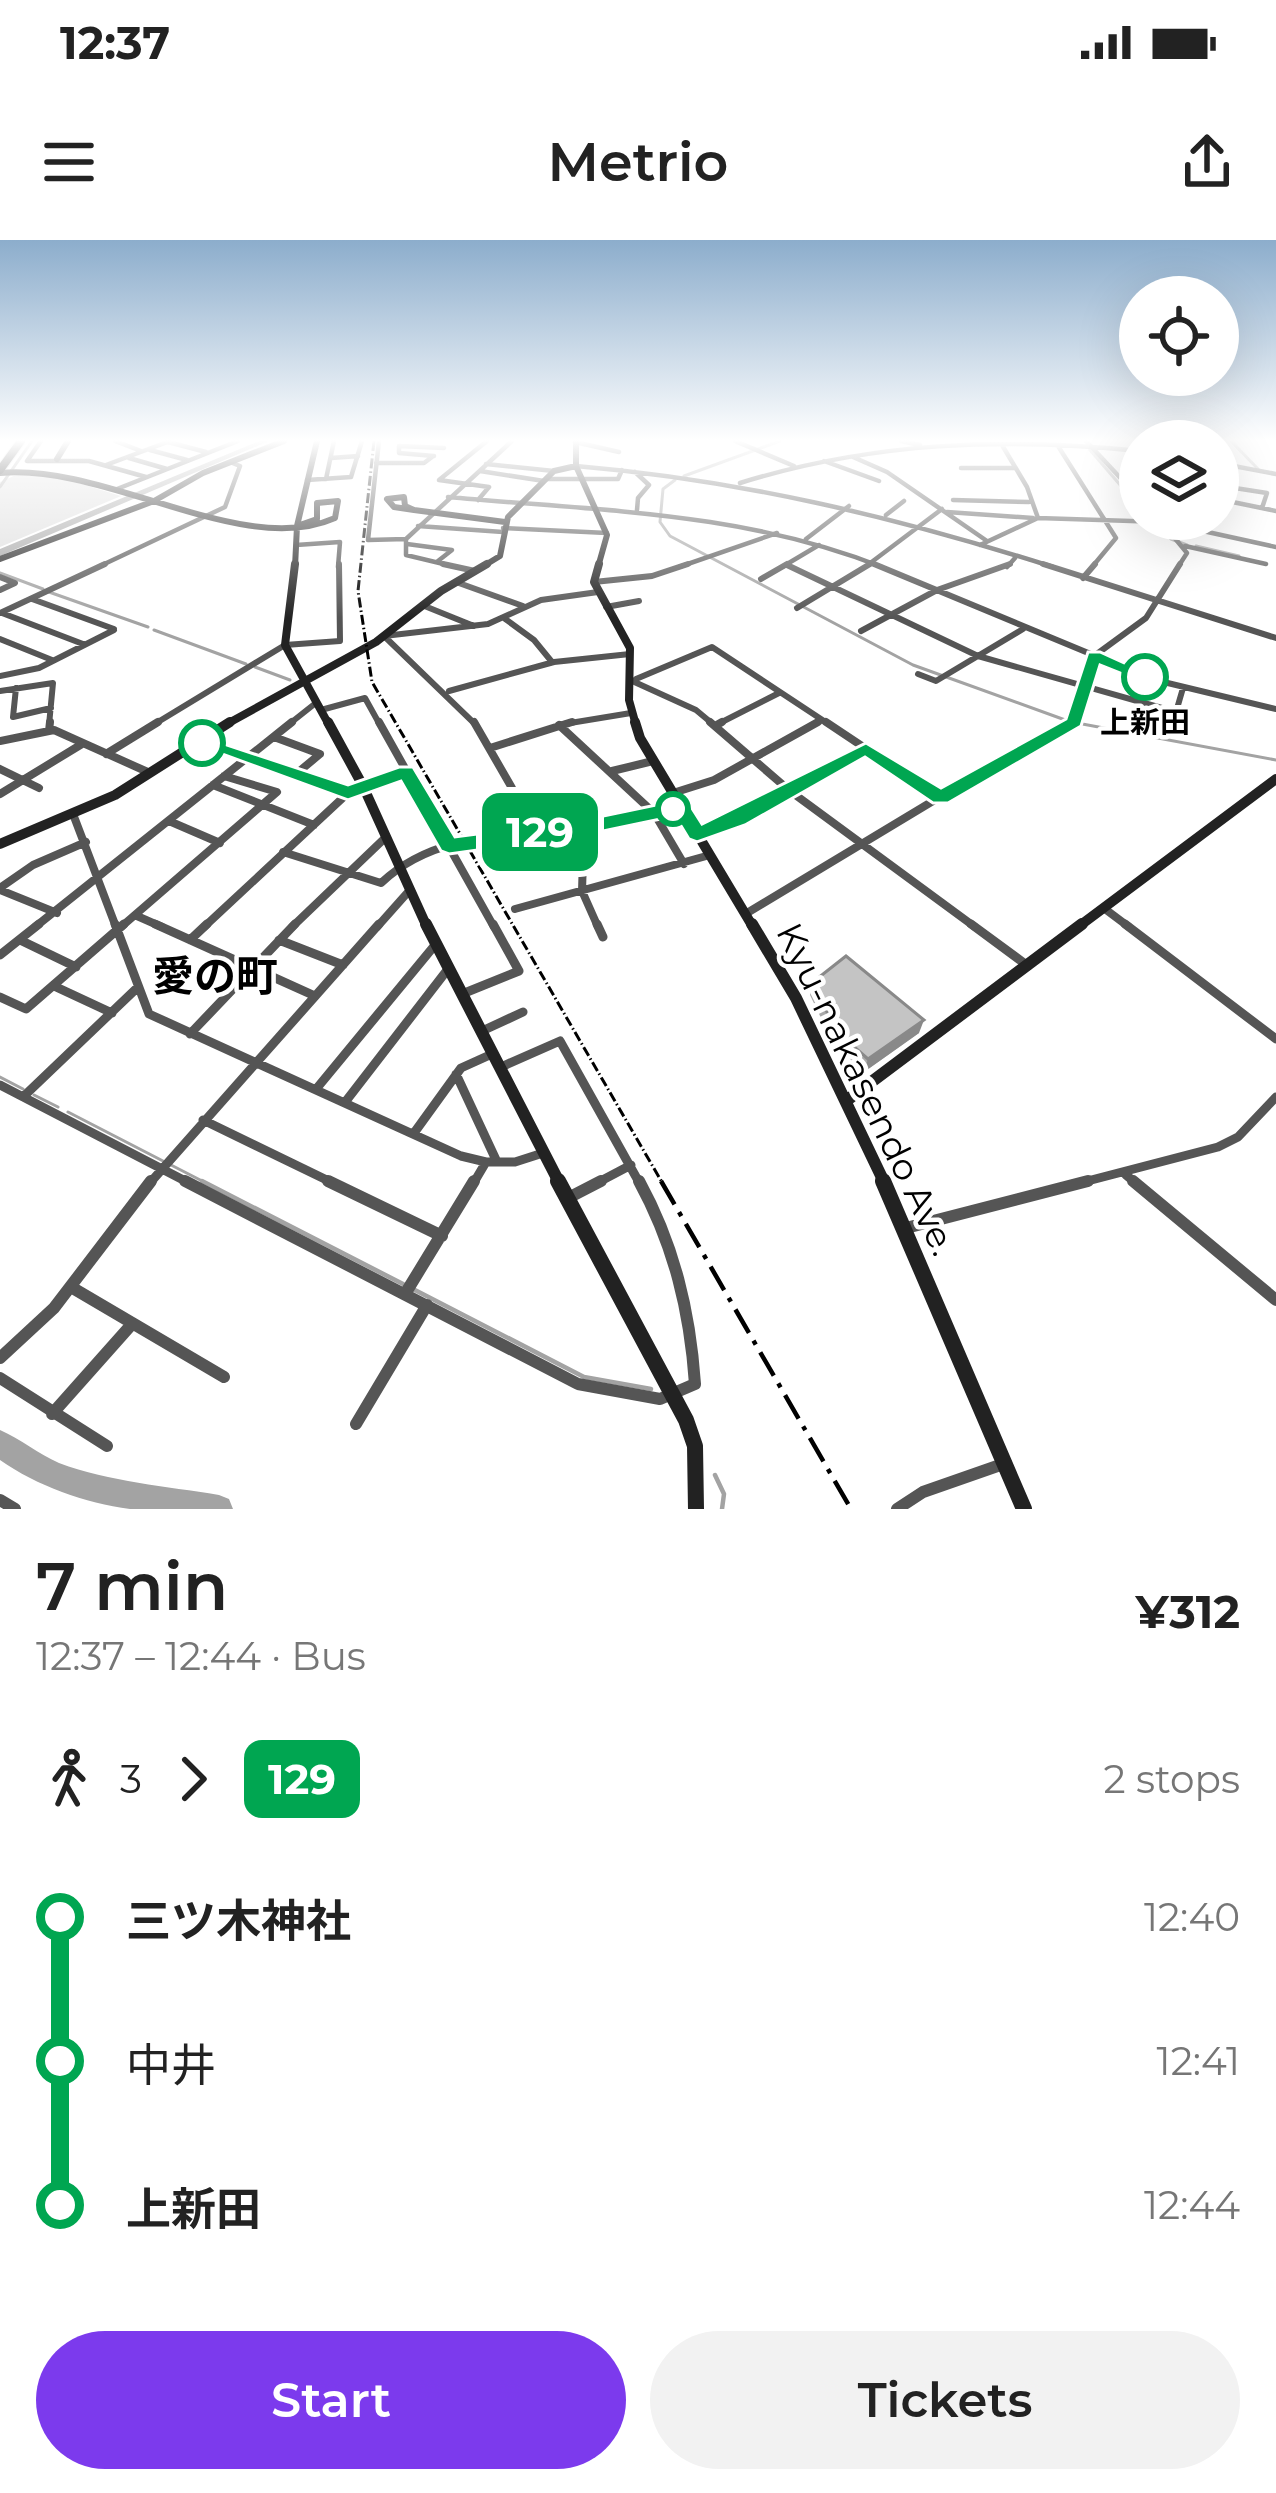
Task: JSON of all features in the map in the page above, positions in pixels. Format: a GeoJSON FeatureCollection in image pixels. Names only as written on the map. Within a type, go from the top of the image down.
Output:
{"type":"FeatureCollection","features":[{"type":"Feature","properties":{"kind":"street"},"geometry":{"type":"LineString","coordinates":[[0,561],[151,500]]}},
{"type":"Feature","properties":{"kind":"street"},"geometry":{"type":"LineString","coordinates":[[153,500],[241,525],[297,526],[330,524],[338,502],[317,503],[317,519],[297,526]]}},
{"type":"Feature","properties":{"kind":"street"},"geometry":{"type":"LineString","coordinates":[[1,613],[206,516],[229,500]]}},
{"type":"Feature","properties":{"kind":"street"},"geometry":{"type":"LineString","coordinates":[[303,500],[285,645],[363,786],[409,891],[543,1154],[673,1392],[695,1447],[696,1509]]}},
{"type":"Feature","properties":{"kind":"street"},"geometry":{"type":"LineString","coordinates":[[372,500],[368,540],[407,541],[452,550],[436,562]]}},
{"type":"Feature","properties":{"kind":"street"},"geometry":{"type":"LineString","coordinates":[[445,500],[407,541],[406,555],[476,571]]}},
{"type":"Feature","properties":{"kind":"street"},"geometry":{"type":"LineString","coordinates":[[480,500],[596,505],[778,532],[875,561],[1024,628],[1183,688],[1276,710]]}},
{"type":"Feature","properties":{"kind":"street"},"geometry":{"type":"LineString","coordinates":[[0,844],[152,774],[197,742],[384,636],[422,605],[500,556],[503,527],[524,500]]}},
{"type":"Feature","properties":{"kind":"street"},"geometry":{"type":"LineString","coordinates":[[593,500],[607,533],[596,587]]}},
{"type":"Feature","properties":{"kind":"street"},"geometry":{"type":"LineString","coordinates":[[637,510],[638,500]]}},
{"type":"Feature","properties":{"kind":"street"},"geometry":{"type":"LineString","coordinates":[[820,500],[885,516],[1276,638]]}},
{"type":"Feature","properties":{"kind":"street"},"geometry":{"type":"LineString","coordinates":[[929,500],[988,542]]}},
{"type":"Feature","properties":{"kind":"street"},"geometry":{"type":"LineString","coordinates":[[961,500],[1029,502],[1036,518]]}},
{"type":"Feature","properties":{"kind":"street"},"geometry":{"type":"LineString","coordinates":[[1084,578],[1116,538],[1093,500]]}},
{"type":"Feature","properties":{"kind":"street"},"geometry":{"type":"LineString","coordinates":[[1262,508],[1265,500]]}},
{"type":"Feature","properties":{"kind":"street"},"geometry":{"type":"LineString","coordinates":[[885,516],[904,501]]}},
{"type":"Feature","properties":{"kind":"street"},"geometry":{"type":"LineString","coordinates":[[1239,503],[1276,511]]}},
{"type":"Feature","properties":{"kind":"street"},"geometry":{"type":"LineString","coordinates":[[805,540],[849,506]]}},
{"type":"Feature","properties":{"kind":"street"},"geometry":{"type":"LineString","coordinates":[[415,510],[503,527]]}},
{"type":"Feature","properties":{"kind":"street"},"geometry":{"type":"LineString","coordinates":[[799,606],[875,561],[944,510],[1119,519]]}},
{"type":"Feature","properties":{"kind":"street"},"geometry":{"type":"LineString","coordinates":[[978,546],[1036,518]]}},
{"type":"Feature","properties":{"kind":"street"},"geometry":{"type":"LineString","coordinates":[[418,526],[607,533]]}},
{"type":"Feature","properties":{"kind":"street"},"geometry":{"type":"LineString","coordinates":[[384,636],[474,626],[525,606],[652,576],[778,532]]}},
{"type":"Feature","properties":{"kind":"street"},"geometry":{"type":"LineString","coordinates":[[1239,539],[1276,548]]}},
{"type":"Feature","properties":{"kind":"street"},"geometry":{"type":"LineString","coordinates":[[747,913],[1075,722],[1094,656],[1144,620],[1187,553],[1178,540]]}},
{"type":"Feature","properties":{"kind":"street"},"geometry":{"type":"LineString","coordinates":[[106,754],[285,645],[340,641],[336,600],[340,542],[296,545]]}},
{"type":"Feature","properties":{"kind":"street"},"geometry":{"type":"LineString","coordinates":[[761,579],[821,545]]}},
{"type":"Feature","properties":{"kind":"street"},"geometry":{"type":"LineString","coordinates":[[1184,546],[1267,564]]}},
{"type":"Feature","properties":{"kind":"street"},"geometry":{"type":"LineString","coordinates":[[861,631],[937,590],[1007,567],[1015,558]]}},
{"type":"Feature","properties":{"kind":"street"},"geometry":{"type":"LineString","coordinates":[[787,565],[978,656],[1176,712],[1183,688]]}},
{"type":"Feature","properties":{"kind":"street"},"geometry":{"type":"LineString","coordinates":[[0,577],[15,583],[0,590]]}},
{"type":"Feature","properties":{"kind":"street"},"geometry":{"type":"LineString","coordinates":[[456,582],[525,606]]}},
{"type":"Feature","properties":{"kind":"street","name":"Kyu-nakasendo Ave."},"geometry":{"type":"LineString","coordinates":[[596,587],[630,654],[632,713],[653,761],[747,913],[846,1101],[1024,1509]]}},
{"type":"Feature","properties":{"kind":"street"},"geometry":{"type":"LineString","coordinates":[[0,676],[54,661],[114,630],[31,598]]}},
{"type":"Feature","properties":{"kind":"street"},"geometry":{"type":"LineString","coordinates":[[606,607],[639,601]]}},
{"type":"Feature","properties":{"kind":"street"},"geometry":{"type":"LineString","coordinates":[[422,605],[461,616],[474,626]]}},
{"type":"Feature","properties":{"kind":"street"},"geometry":{"type":"LineString","coordinates":[[1,613],[84,645]]}},
{"type":"Feature","properties":{"kind":"street"},"geometry":{"type":"LineString","coordinates":[[503,617],[514,621],[552,662]]}},
{"type":"Feature","properties":{"kind":"street"},"geometry":{"type":"LineString","coordinates":[[918,674],[936,681],[1024,628]]}},
{"type":"Feature","properties":{"kind":"street"},"geometry":{"type":"LineString","coordinates":[[384,636],[449,691],[490,748],[514,790],[510,835]]}},
{"type":"Feature","properties":{"kind":"street"},"geometry":{"type":"LineString","coordinates":[[0,639],[54,661]]}},
{"type":"Feature","properties":{"kind":"street"},"geometry":{"type":"LineString","coordinates":[[632,679],[712,647],[940,798]]}},
{"type":"Feature","properties":{"kind":"street"},"geometry":{"type":"LineString","coordinates":[[449,691],[552,662],[630,654]]}},
{"type":"Feature","properties":{"kind":"street"},"geometry":{"type":"LineString","coordinates":[[632,679],[696,710],[790,791],[1030,967]]}},
{"type":"Feature","properties":{"kind":"street"},"geometry":{"type":"LineString","coordinates":[[0,691],[52,683],[49,731]]}},
{"type":"Feature","properties":{"kind":"street"},"geometry":{"type":"LineString","coordinates":[[16,688],[13,716],[51,708]]}},
{"type":"Feature","properties":{"kind":"street"},"geometry":{"type":"LineString","coordinates":[[715,726],[780,693]]}},
{"type":"Feature","properties":{"kind":"street"},"geometry":{"type":"LineString","coordinates":[[0,954],[273,737],[319,706],[365,698],[520,971],[462,994]]}},
{"type":"Feature","properties":{"kind":"street"},"geometry":{"type":"LineString","coordinates":[[490,748],[560,724],[632,713]]}},
{"type":"Feature","properties":{"kind":"street"},"geometry":{"type":"LineString","coordinates":[[672,794],[714,780],[822,720]]}},
{"type":"Feature","properties":{"kind":"street"},"geometry":{"type":"LineString","coordinates":[[560,724],[655,813],[684,864]]}},
{"type":"Feature","properties":{"kind":"street"},"geometry":{"type":"LineString","coordinates":[[0,741],[49,731],[152,774]]}},
{"type":"Feature","properties":{"kind":"street"},"geometry":{"type":"LineString","coordinates":[[273,737],[320,754],[295,775]]}},
{"type":"Feature","properties":{"kind":"street"},"geometry":{"type":"LineString","coordinates":[[197,742],[348,793]]}},
{"type":"Feature","properties":{"kind":"street"},"geometry":{"type":"LineString","coordinates":[[0,794],[83,743]]}},
{"type":"Feature","properties":{"kind":"street"},"geometry":{"type":"LineString","coordinates":[[697,834],[737,820],[866,749]]}},
{"type":"Feature","properties":{"kind":"street"},"geometry":{"type":"LineString","coordinates":[[610,772],[653,761]]}},
{"type":"Feature","properties":{"kind":"street"},"geometry":{"type":"LineString","coordinates":[[0,769],[39,788]]}},
{"type":"Feature","properties":{"kind":"street"},"geometry":{"type":"LineString","coordinates":[[190,940],[348,793],[406,771]]}},
{"type":"Feature","properties":{"kind":"street"},"geometry":{"type":"LineString","coordinates":[[0,997],[26,1009],[277,792],[224,776]]}},
{"type":"Feature","properties":{"kind":"street"},"geometry":{"type":"LineString","coordinates":[[846,1101],[1276,779]]}},
{"type":"Feature","properties":{"kind":"street"},"geometry":{"type":"LineString","coordinates":[[213,785],[314,825]]}},
{"type":"Feature","properties":{"kind":"street"},"geometry":{"type":"LineString","coordinates":[[283,852],[381,883],[396,864],[449,846],[584,827],[680,807]]}},
{"type":"Feature","properties":{"kind":"street"},"geometry":{"type":"LineString","coordinates":[[73,814],[148,1014],[414,1133],[492,1162],[543,1154]]}},
{"type":"Feature","properties":{"kind":"street"},"geometry":{"type":"LineString","coordinates":[[169,821],[220,843]]}},
{"type":"Feature","properties":{"kind":"street"},"geometry":{"type":"LineString","coordinates":[[584,827],[582,891],[603,938]]}},
{"type":"Feature","properties":{"kind":"street"},"geometry":{"type":"LineString","coordinates":[[190,1034],[345,872],[385,838]]}},
{"type":"Feature","properties":{"kind":"street"},"geometry":{"type":"LineString","coordinates":[[0,889],[33,865],[86,842]]}},
{"type":"Feature","properties":{"kind":"street"},"geometry":{"type":"LineString","coordinates":[[515,909],[711,855]]}},
{"type":"Feature","properties":{"kind":"street"},"geometry":{"type":"LineString","coordinates":[[0,889],[57,913]]}},
{"type":"Feature","properties":{"kind":"street"},"geometry":{"type":"LineString","coordinates":[[0,1358],[71,1288],[161,1168],[409,891]]}},
{"type":"Feature","properties":{"kind":"street"},"geometry":{"type":"LineString","coordinates":[[1105,909],[1276,1039]]}},
{"type":"Feature","properties":{"kind":"street"},"geometry":{"type":"LineString","coordinates":[[137,916],[316,996]]}},
{"type":"Feature","properties":{"kind":"street"},"geometry":{"type":"LineString","coordinates":[[19,939],[76,967]]}},
{"type":"Feature","properties":{"kind":"street"},"geometry":{"type":"LineString","coordinates":[[279,940],[343,965]]}},
{"type":"Feature","properties":{"kind":"street"},"geometry":{"type":"LineString","coordinates":[[317,1088],[436,944]]}},
{"type":"Feature","properties":{"kind":"street"},"geometry":{"type":"LineString","coordinates":[[346,1101],[448,968]]}},
{"type":"Feature","properties":{"kind":"street"},"geometry":{"type":"LineString","coordinates":[[54,986],[112,1013]]}},
{"type":"Feature","properties":{"kind":"street"},"geometry":{"type":"LineString","coordinates":[[23,1097],[137,988]]}},
{"type":"Feature","properties":{"kind":"street"},"geometry":{"type":"LineString","coordinates":[[481,1032],[524,1012]]}},
{"type":"Feature","properties":{"kind":"street"},"geometry":{"type":"LineString","coordinates":[[0,1085],[578,1384],[659,1399],[694,1384],[691,1328],[664,1228],[560,1041],[456,1074],[414,1133]]}},
{"type":"Feature","properties":{"kind":"street"},"geometry":{"type":"LineString","coordinates":[[456,1074],[492,1162]]}},
{"type":"Feature","properties":{"kind":"street"},"geometry":{"type":"LineString","coordinates":[[904,1229],[1218,1148],[1238,1137],[1276,1097]]}},
{"type":"Feature","properties":{"kind":"street"},"geometry":{"type":"LineString","coordinates":[[203,1120],[442,1236]]}},
{"type":"Feature","properties":{"kind":"street"},"geometry":{"type":"LineString","coordinates":[[405,1294],[492,1162]]}},
{"type":"Feature","properties":{"kind":"street"},"geometry":{"type":"LineString","coordinates":[[570,1197],[631,1165]]}},
{"type":"Feature","properties":{"kind":"street"},"geometry":{"type":"LineString","coordinates":[[1125,1174],[1276,1300]]}},
{"type":"Feature","properties":{"kind":"street"},"geometry":{"type":"LineString","coordinates":[[71,1288],[224,1377]]}},
{"type":"Feature","properties":{"kind":"street"},"geometry":{"type":"LineString","coordinates":[[356,1424],[427,1305]]}},
{"type":"Feature","properties":{"kind":"street"},"geometry":{"type":"LineString","coordinates":[[52,1414],[132,1324]]}},
{"type":"Feature","properties":{"kind":"street"},"geometry":{"type":"LineString","coordinates":[[0,1378],[107,1446]]}},
{"type":"Feature","properties":{"kind":"street"},"geometry":{"type":"LineString","coordinates":[[897,1509],[923,1492],[1006,1463]]}},
{"type":"Feature","properties":{"kind":"street"},"geometry":{"type":"LineString","coordinates":[[0,1500],[15,1509]]}},
{"type":"Feature","properties":{"kind":"shaded area"},"geometry":{"type":"Polygon","coordinates":[[[0,500],[111,500],[0,547],[0,500]]]}},
{"type":"Feature","properties":{"kind":"building"},"geometry":{"type":"Polygon","coordinates":[[[846,956],[924,1020],[868,1059],[836,1031],[813,982],[846,956]]]}},
{"type":"Feature","properties":{"kind":"waterway"},"geometry":{"type":"LineString","coordinates":[[0,553],[125,500]]}},
{"type":"Feature","properties":{"kind":"waterway"},"geometry":{"type":"LineString","coordinates":[[662,500],[660,522],[670,536],[913,665],[1068,721]]}},
{"type":"Feature","properties":{"kind":"waterway"},"geometry":{"type":"LineString","coordinates":[[1174,540],[1187,545]]}},
{"type":"Feature","properties":{"kind":"waterway"},"geometry":{"type":"LineString","coordinates":[[1196,546],[1239,556]]}},
{"type":"Feature","properties":{"kind":"waterway"},"geometry":{"type":"LineString","coordinates":[[0,573],[43,589]]}},
{"type":"Feature","properties":{"kind":"waterway"},"geometry":{"type":"LineString","coordinates":[[49,592],[148,627]]}},
{"type":"Feature","properties":{"kind":"waterway"},"geometry":{"type":"LineString","coordinates":[[154,630],[246,664]]}},
{"type":"Feature","properties":{"kind":"waterway"},"geometry":{"type":"LineString","coordinates":[[255,667],[290,680]]}},
{"type":"Feature","properties":{"kind":"waterway"},"geometry":{"type":"LineString","coordinates":[[1077,723],[1276,760]]}},
{"type":"Feature","properties":{"kind":"waterway"},"geometry":{"type":"LineString","coordinates":[[0,1077],[23,1089]]}},
{"type":"Feature","properties":{"kind":"waterway"},"geometry":{"type":"LineString","coordinates":[[34,1095],[58,1107]]}},
{"type":"Feature","properties":{"kind":"waterway"},"geometry":{"type":"LineString","coordinates":[[68,1112],[163,1161]]}},
{"type":"Feature","properties":{"kind":"waterway"},"geometry":{"type":"LineString","coordinates":[[171,1165],[208,1184]]}},
{"type":"Feature","properties":{"kind":"waterway"},"geometry":{"type":"LineString","coordinates":[[202,1181],[403,1284]]}},
{"type":"Feature","properties":{"kind":"waterway"},"geometry":{"type":"LineString","coordinates":[[411,1288],[584,1377],[651,1389]]}},
{"type":"Feature","properties":{"kind":"waterway"},"geometry":{"type":"LineString","coordinates":[[0,1444],[23,1460],[76,1482],[219,1509]]}},
{"type":"Feature","properties":{"kind":"waterway"},"geometry":{"type":"LineString","coordinates":[[715,1475],[724,1494],[722,1509]]}},
{"type":"Feature","properties":{"kind":"railway"},"geometry":{"type":"LineString","coordinates":[[368,500],[358,591],[372,682],[663,1184]]}},
{"type":"Feature","properties":{"kind":"railway"},"geometry":{"type":"LineString","coordinates":[[661,1181],[851,1509]]}},
{"type":"Feature","properties":{"kind":"bus line","name":"129"},"geometry":{"type":"LineString","coordinates":[[202,743],[348,793],[406,771],[449,846],[584,827],[680,807],[697,834],[737,820],[866,749],[940,798],[1021,748],[1075,722],[1094,656],[1145,677]]}},
{"type":"Feature","properties":{"kind":"place","name":"上新田"},"geometry":{"type":"Point","coordinates":[1145,677]}},
{"type":"Feature","properties":{"kind":"district","name":"愛の町"},"geometry":{"type":"Point","coordinates":[215,976]}}]}
